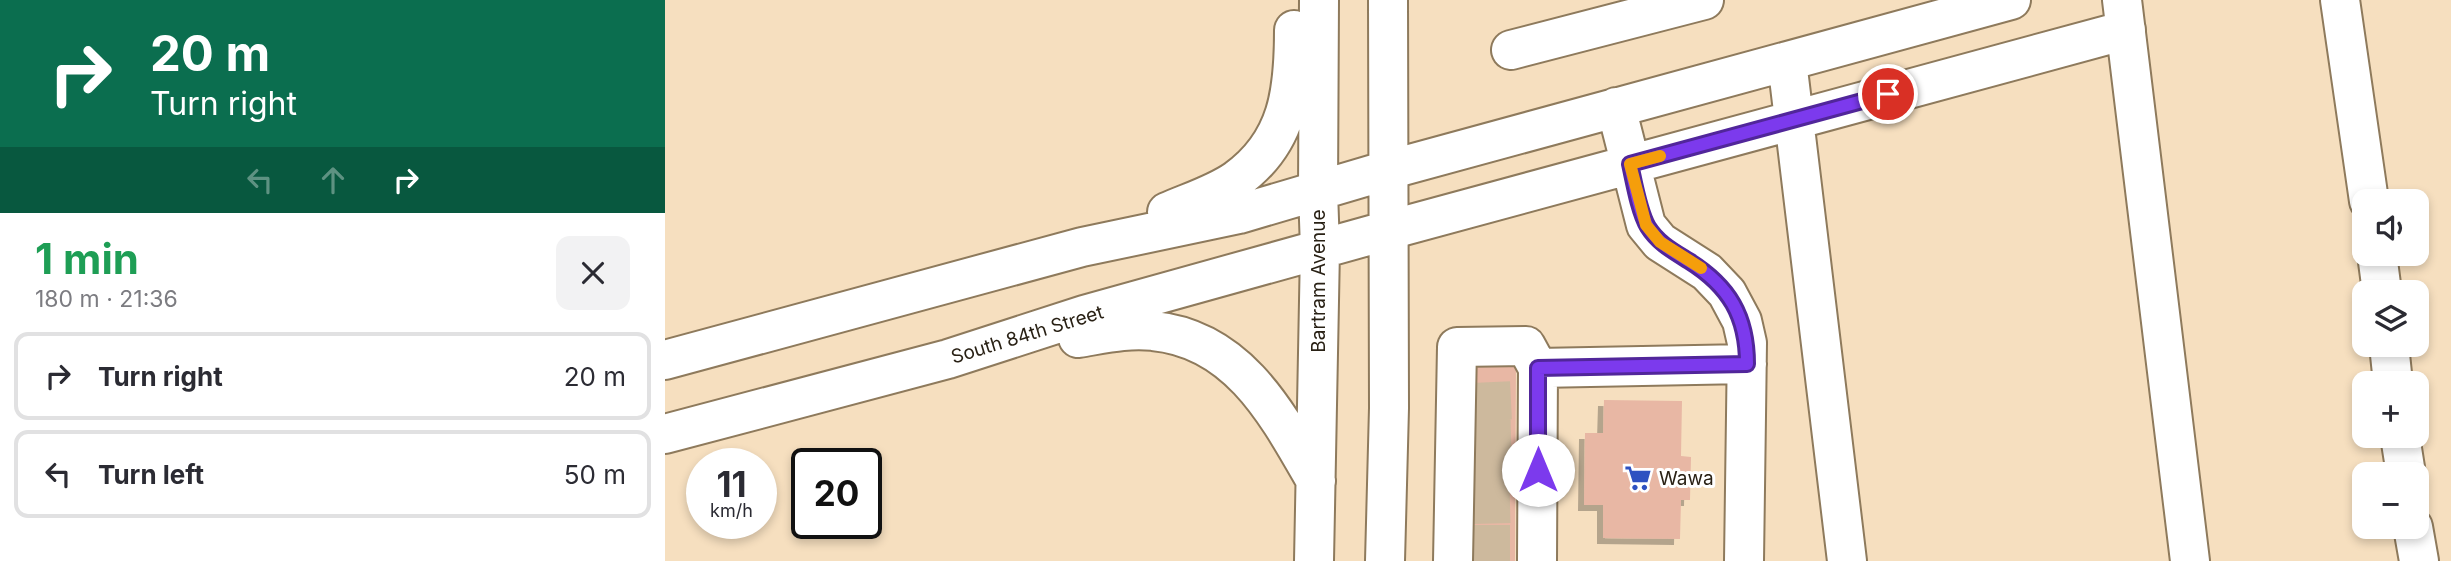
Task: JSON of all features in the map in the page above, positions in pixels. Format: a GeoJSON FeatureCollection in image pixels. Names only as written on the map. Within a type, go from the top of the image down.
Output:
{"type":"FeatureCollection","features":[{"type":"Feature","properties":{"kind":"main road"},"geometry":{"type":"LineString","coordinates":[[1082,247],[1235,181],[1263,156],[1280,126],[1290,94],[1294,54],[1294,0]]}},
{"type":"Feature","properties":{"kind":"main road","name":"Bartram Avenue"},"geometry":{"type":"LineString","coordinates":[[1314,561],[1320,249],[1319,0]]}},
{"type":"Feature","properties":{"kind":"main road"},"geometry":{"type":"LineString","coordinates":[[1385,561],[1389,408],[1388,0]]}},
{"type":"Feature","properties":{"kind":"main road"},"geometry":{"type":"LineString","coordinates":[[665,360],[1082,247],[1238,214],[1388,170],[2011,0]]}},
{"type":"Feature","properties":{"kind":"main road"},"geometry":{"type":"LineString","coordinates":[[2340,0],[2367,189]]}},
{"type":"Feature","properties":{"kind":"main road"},"geometry":{"type":"LineString","coordinates":[[2368,0],[2377,189]]}},
{"type":"Feature","properties":{"kind":"main road"},"geometry":{"type":"LineString","coordinates":[[1511,50],[1596,22],[1683,3]]}},
{"type":"Feature","properties":{"kind":"main road"},"geometry":{"type":"LineString","coordinates":[[2124,15],[2190,561]]}},
{"type":"Feature","properties":{"kind":"main road","name":"South 84th Street"},"geometry":{"type":"LineString","coordinates":[[665,435],[948,359],[1084,315],[1320,249],[1795,120],[2124,15]]}},
{"type":"Feature","properties":{"kind":"main road"},"geometry":{"type":"LineString","coordinates":[[1787,61],[1847,561]]}},
{"type":"Feature","properties":{"kind":"main road"},"geometry":{"type":"LineString","coordinates":[[1616,107],[1646,225],[1660,242],[1707,272],[1727,293],[1742,321],[1747,343],[1744,561]]}},
{"type":"Feature","properties":{"kind":"main road"},"geometry":{"type":"LineString","coordinates":[[948,359],[1119,331],[1172,334],[1206,348],[1251,381],[1277,414],[1317,482]]}},
{"type":"Feature","properties":{"kind":"main road"},"geometry":{"type":"LineString","coordinates":[[1459,550],[1464,453],[1457,347],[1526,346],[1530,550]]}},
{"type":"Feature","properties":{"kind":"main road"},"geometry":{"type":"LineString","coordinates":[[1528,443],[1747,364]]}},
{"type":"Feature","properties":{"kind":"main road"},"geometry":{"type":"LineString","coordinates":[[2415,539],[2420,561]]}},
{"type":"Feature","properties":{"kind":"building"},"geometry":{"type":"Polygon","coordinates":[[[1473,361],[1516,361],[1515,561],[1472,561],[1473,361]]]}},
{"type":"Feature","properties":{"kind":"building","name":"Wawa"},"geometry":{"type":"Polygon","coordinates":[[[1604,400],[1682,401],[1681,456],[1691,457],[1690,500],[1681,500],[1680,539],[1603,538],[1603,505],[1584,505],[1585,433],[1603,433],[1604,400]]]}},
{"type":"Feature","properties":{"kind":"tunnel"},"geometry":{"type":"LineString","coordinates":[[1473,402],[1515,400]]}},
{"type":"Feature","properties":{"kind":"tunnel"},"geometry":{"type":"LineString","coordinates":[[1473,437],[1515,436]]}},
{"type":"Feature","properties":{"kind":"tunnel"},"geometry":{"type":"LineString","coordinates":[[1472,471],[1515,470]]}},
{"type":"Feature","properties":{"kind":"tunnel"},"geometry":{"type":"LineString","coordinates":[[1472,505],[1515,504]]}},
{"type":"Feature","properties":{"kind":"tunnel"},"geometry":{"type":"LineString","coordinates":[[1472,544],[1515,544]]}},
{"type":"Feature","properties":{"kind":"slow traffic"},"geometry":{"type":"LineString","coordinates":[[1660,156],[1630,164],[1646,225],[1660,242],[1701,268]]}},
{"type":"Feature","properties":{"kind":"place","name":"Wawa"},"geometry":{"type":"Point","coordinates":[1638,478]}},
{"type":"Feature","properties":{"kind":"route"},"geometry":{"type":"LineString","coordinates":[[1538,470],[1538,368],[1747,364],[1747,343],[1742,321],[1727,293],[1707,272],[1660,242],[1646,225],[1630,164],[1888,94]]}}]}
